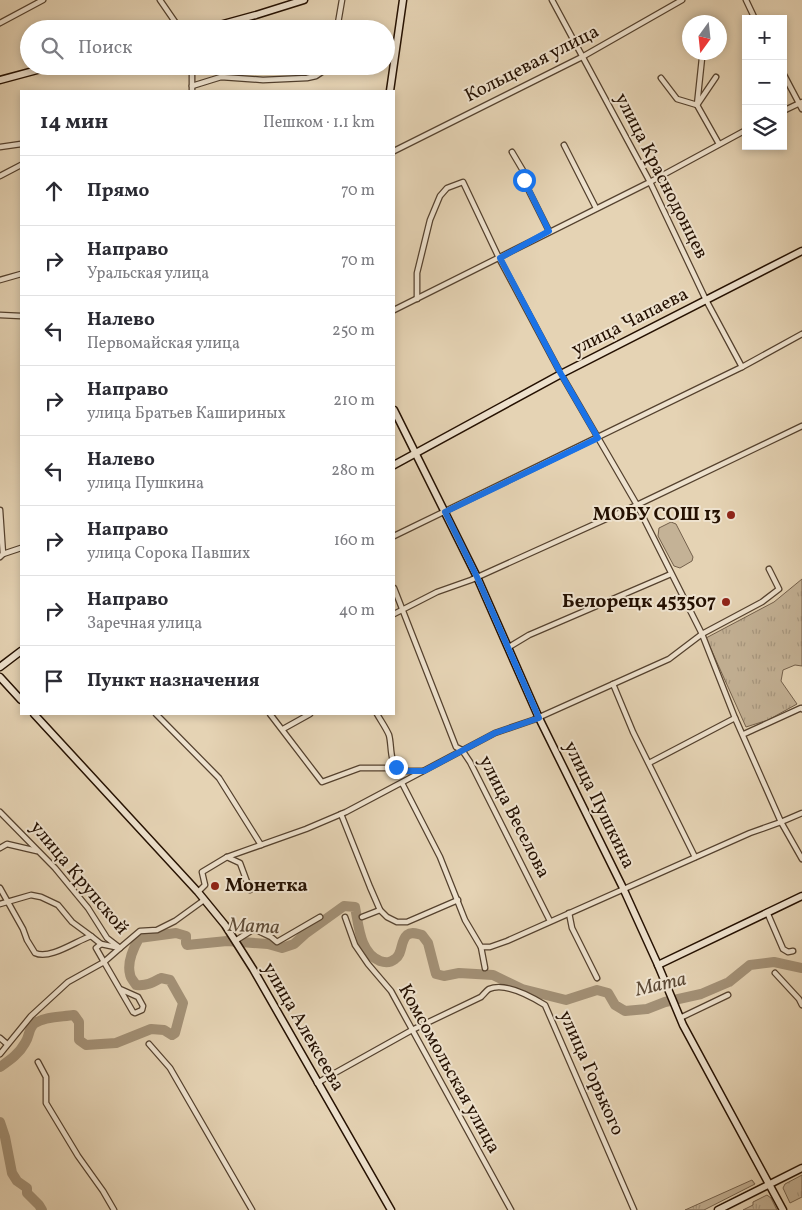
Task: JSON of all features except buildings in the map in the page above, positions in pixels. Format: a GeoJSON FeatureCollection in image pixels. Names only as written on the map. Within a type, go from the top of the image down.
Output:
{"type":"FeatureCollection","features":[{"type":"Feature","properties":{"kind":"street"},"geometry":{"type":"LineString","coordinates":[[0,23],[43,0]]}},
{"type":"Feature","properties":{"kind":"street"},"geometry":{"type":"LineString","coordinates":[[160,0],[174,20]]}},
{"type":"Feature","properties":{"kind":"street"},"geometry":{"type":"LineString","coordinates":[[236,20],[304,0]]}},
{"type":"Feature","properties":{"kind":"street"},"geometry":{"type":"LineString","coordinates":[[339,20],[342,0]]}},
{"type":"Feature","properties":{"kind":"street"},"geometry":{"type":"LineString","coordinates":[[395,56],[403,0]]}},
{"type":"Feature","properties":{"kind":"street","name":"улица Краснодонцев"},"geometry":{"type":"LineString","coordinates":[[552,0],[650,182],[706,300],[742,367]]}},
{"type":"Feature","properties":{"kind":"street","name":"Кольцевая улица"},"geometry":{"type":"LineString","coordinates":[[395,150],[582,57],[682,0]]}},
{"type":"Feature","properties":{"kind":"street"},"geometry":{"type":"LineString","coordinates":[[746,0],[753,15]]}},
{"type":"Feature","properties":{"kind":"street"},"geometry":{"type":"LineString","coordinates":[[702,60],[697,105],[718,144]]}},
{"type":"Feature","properties":{"kind":"street"},"geometry":{"type":"LineString","coordinates":[[0,80],[20,75]]}},
{"type":"Feature","properties":{"kind":"street"},"geometry":{"type":"LineString","coordinates":[[192,75],[192,88],[221,77],[263,80],[307,78],[318,75]]}},
{"type":"Feature","properties":{"kind":"street"},"geometry":{"type":"LineString","coordinates":[[390,90],[392,75]]}},
{"type":"Feature","properties":{"kind":"street"},"geometry":{"type":"LineString","coordinates":[[697,105],[716,77]]}},
{"type":"Feature","properties":{"kind":"street"},"geometry":{"type":"LineString","coordinates":[[661,78],[678,99],[697,105]]}},
{"type":"Feature","properties":{"kind":"street"},"geometry":{"type":"LineString","coordinates":[[787,80],[801,103],[802,109]]}},
{"type":"Feature","properties":{"kind":"street"},"geometry":{"type":"LineString","coordinates":[[787,109],[801,103]]}},
{"type":"Feature","properties":{"kind":"street"},"geometry":{"type":"LineString","coordinates":[[395,310],[650,182],[742,132]]}},
{"type":"Feature","properties":{"kind":"street"},"geometry":{"type":"LineString","coordinates":[[0,147],[20,144]]}},
{"type":"Feature","properties":{"kind":"street"},"geometry":{"type":"LineString","coordinates":[[564,145],[596,208]]}},
{"type":"Feature","properties":{"kind":"street"},"geometry":{"type":"LineString","coordinates":[[512,152],[525,174],[524,180],[549,231]]}},
{"type":"Feature","properties":{"kind":"street"},"geometry":{"type":"LineString","coordinates":[[0,176],[20,166]]}},
{"type":"Feature","properties":{"kind":"street"},"geometry":{"type":"LineString","coordinates":[[417,299],[417,273],[430,220],[440,196],[447,188],[463,182],[500,258],[561,374],[636,505],[702,634],[735,718],[744,734],[781,822],[802,859]]}},
{"type":"Feature","properties":{"kind":"street","name":"улица Чапаева"},"geometry":{"type":"LineString","coordinates":[[395,464],[561,374],[802,251]]}},
{"type":"Feature","properties":{"kind":"street"},"geometry":{"type":"LineString","coordinates":[[0,280],[20,274]]}},
{"type":"Feature","properties":{"kind":"street"},"geometry":{"type":"LineString","coordinates":[[0,315],[20,316]]}},
{"type":"Feature","properties":{"kind":"street"},"geometry":{"type":"LineString","coordinates":[[395,536],[742,367],[802,334]]}},
{"type":"Feature","properties":{"kind":"street","name":"улица Пушкина"},"geometry":{"type":"LineString","coordinates":[[395,412],[477,577],[539,718],[623,888],[680,1018],[783,1210]]}},
{"type":"Feature","properties":{"kind":"street"},"geometry":{"type":"LineString","coordinates":[[395,614],[437,592],[477,577],[636,505],[802,426]]}},
{"type":"Feature","properties":{"kind":"street"},"geometry":{"type":"LineString","coordinates":[[0,510],[1,556],[20,548]]}},
{"type":"Feature","properties":{"kind":"street"},"geometry":{"type":"LineString","coordinates":[[198,892],[205,885],[202,872],[227,857],[306,829],[341,814],[495,733],[539,718],[669,660],[702,634],[773,595],[778,589],[769,569]]}},
{"type":"Feature","properties":{"kind":"street"},"geometry":{"type":"LineString","coordinates":[[509,647],[529,635],[671,574]]}},
{"type":"Feature","properties":{"kind":"street","name":"улица Веселова"},"geometry":{"type":"LineString","coordinates":[[395,590],[456,747],[462,750],[470,762],[550,921]]}},
{"type":"Feature","properties":{"kind":"street"},"geometry":{"type":"LineString","coordinates":[[0,667],[20,652]]}},
{"type":"Feature","properties":{"kind":"street"},"geometry":{"type":"LineString","coordinates":[[0,677],[20,699]]}},
{"type":"Feature","properties":{"kind":"street"},"geometry":{"type":"LineString","coordinates":[[613,684],[633,732],[695,857]]}},
{"type":"Feature","properties":{"kind":"street"},"geometry":{"type":"LineString","coordinates":[[744,734],[802,709]]}},
{"type":"Feature","properties":{"kind":"street","name":"улица Алексеева"},"geometry":{"type":"LineString","coordinates":[[35,715],[198,892],[225,925],[391,1210]]}},
{"type":"Feature","properties":{"kind":"street"},"geometry":{"type":"LineString","coordinates":[[157,715],[219,778],[261,845]]}},
{"type":"Feature","properties":{"kind":"street"},"geometry":{"type":"LineString","coordinates":[[271,715],[322,782],[360,768],[424,771]]}},
{"type":"Feature","properties":{"kind":"street"},"geometry":{"type":"LineString","coordinates":[[283,729],[308,715]]}},
{"type":"Feature","properties":{"kind":"street"},"geometry":{"type":"LineString","coordinates":[[378,715],[388,735],[396,767],[400,771]]}},
{"type":"Feature","properties":{"kind":"street"},"geometry":{"type":"LineString","coordinates":[[649,763],[735,718]]}},
{"type":"Feature","properties":{"kind":"street"},"geometry":{"type":"LineString","coordinates":[[402,783],[440,857],[468,926],[481,947],[485,968]]}},
{"type":"Feature","properties":{"kind":"street","name":"улица Крупской"},"geometry":{"type":"LineString","coordinates":[[0,812],[55,868],[88,908],[107,938],[120,948],[104,962],[132,1012],[136,1013],[142,1010],[143,1006],[138,997],[120,990]]}},
{"type":"Feature","properties":{"kind":"street"},"geometry":{"type":"LineString","coordinates":[[481,947],[490,947],[750,833],[802,813]]}},
{"type":"Feature","properties":{"kind":"street"},"geometry":{"type":"LineString","coordinates":[[341,814],[363,872],[380,910],[387,917],[397,922],[407,922],[458,900]]}},
{"type":"Feature","properties":{"kind":"street"},"geometry":{"type":"LineString","coordinates":[[0,848],[7,844],[38,851]]}},
{"type":"Feature","properties":{"kind":"street"},"geometry":{"type":"LineString","coordinates":[[227,857],[240,863],[250,890]]}},
{"type":"Feature","properties":{"kind":"street"},"geometry":{"type":"LineString","coordinates":[[0,888],[35,952],[39,954],[56,952],[91,936]]}},
{"type":"Feature","properties":{"kind":"street"},"geometry":{"type":"LineString","coordinates":[[0,904],[31,895],[41,897],[58,905],[72,922],[101,944],[120,948],[140,931],[157,930],[175,921],[204,900]]}},
{"type":"Feature","properties":{"kind":"street"},"geometry":{"type":"LineString","coordinates":[[658,965],[802,896]]}},
{"type":"Feature","properties":{"kind":"street"},"geometry":{"type":"LineString","coordinates":[[362,917],[380,910]]}},
{"type":"Feature","properties":{"kind":"street"},"geometry":{"type":"LineString","coordinates":[[767,912],[784,949],[788,952],[793,951]]}},
{"type":"Feature","properties":{"kind":"street"},"geometry":{"type":"LineString","coordinates":[[569,913],[572,928],[597,978]]}},
{"type":"Feature","properties":{"kind":"street"},"geometry":{"type":"LineString","coordinates":[[234,939],[254,929],[277,942],[320,917]]}},
{"type":"Feature","properties":{"kind":"street","name":"Комсомольская улица"},"geometry":{"type":"LineString","coordinates":[[345,917],[355,945],[391,991],[511,1210]]}},
{"type":"Feature","properties":{"kind":"street"},"geometry":{"type":"LineString","coordinates":[[0,1054],[6,1044],[31,1016],[68,982],[104,962],[96,948],[101,944]]}},
{"type":"Feature","properties":{"kind":"street"},"geometry":{"type":"LineString","coordinates":[[775,973],[802,1004]]}},
{"type":"Feature","properties":{"kind":"street","name":"улица Горького"},"geometry":{"type":"LineString","coordinates":[[412,1030],[481,997],[488,990],[499,986],[530,996],[545,1005],[634,1210]]}},
{"type":"Feature","properties":{"kind":"street"},"geometry":{"type":"LineString","coordinates":[[680,1018],[728,995]]}},
{"type":"Feature","properties":{"kind":"street"},"geometry":{"type":"LineString","coordinates":[[317,1083],[412,1030]]}},
{"type":"Feature","properties":{"kind":"street"},"geometry":{"type":"LineString","coordinates":[[0,1038],[6,1044]]}},
{"type":"Feature","properties":{"kind":"street"},"geometry":{"type":"LineString","coordinates":[[149,1044],[170,1068],[252,1210]]}},
{"type":"Feature","properties":{"kind":"street"},"geometry":{"type":"LineString","coordinates":[[38,1062],[46,1077],[46,1103],[114,1210]]}},
{"type":"Feature","properties":{"kind":"street"},"geometry":{"type":"LineString","coordinates":[[718,1210],[802,1168]]}},
{"type":"Feature","properties":{"kind":"green space"},"geometry":{"type":"Polygon","coordinates":[[[671,522],[676,524],[693,557],[692,561],[680,568],[674,566],[658,536],[659,528],[671,522]]]}},
{"type":"Feature","properties":{"kind":"green space"},"geometry":{"type":"Polygon","coordinates":[[[802,579],[802,666],[795,665],[783,670],[781,681],[797,704],[768,720],[746,727],[706,638],[774,602],[802,579]]]}},
{"type":"Feature","properties":{"kind":"green space"},"geometry":{"type":"Polygon","coordinates":[[[802,1175],[802,1197],[790,1203],[783,1188],[785,1184],[802,1175]]]}},
{"type":"Feature","properties":{"kind":"green space"},"geometry":{"type":"Polygon","coordinates":[[[752,1180],[755,1184],[704,1210],[685,1210],[752,1180]]]}},
{"type":"Feature","properties":{"kind":"green space"},"geometry":{"type":"Polygon","coordinates":[[[767,1195],[771,1198],[777,1210],[743,1210],[753,1205],[753,1202],[767,1195]]]}},
{"type":"Feature","properties":{"kind":"waterway","name":"Мата"},"geometry":{"type":"LineString","coordinates":[[0,1067],[20,1050],[27,1040],[33,1025],[49,1018],[74,1015],[79,1022],[79,1040],[86,1045],[116,1043],[151,1029],[164,1030],[172,1035],[175,1033],[183,1003],[170,980],[161,978],[149,984],[136,985],[131,977],[129,970],[130,960],[139,938],[176,933],[186,936],[187,945],[227,941],[268,944],[282,948],[294,944],[344,906],[355,907],[364,946],[373,957],[380,961],[388,962],[398,957],[403,941],[407,935],[413,933],[422,935],[428,943],[436,974],[444,976],[459,973],[493,975],[522,989],[566,1000],[597,990],[608,993],[615,1005],[625,1011],[647,1009],[665,1002],[701,994],[729,982],[750,965],[774,962],[802,968]]}},
{"type":"Feature","properties":{"kind":"waterway","name":"Мата"},"geometry":{"type":"LineString","coordinates":[[0,1122],[12,1173],[17,1181],[27,1188],[27,1193],[42,1210]]}},
{"type":"Feature","properties":{"kind":"place","name":"МОБУ СОШ 13"},"geometry":{"type":"Point","coordinates":[731,515]}},
{"type":"Feature","properties":{"kind":"place","name":"Белорецк 453507"},"geometry":{"type":"Point","coordinates":[726,602]}},
{"type":"Feature","properties":{"kind":"place","name":"Монетка"},"geometry":{"type":"Point","coordinates":[215,886]}},
{"type":"Feature","properties":{"kind":"route"},"geometry":{"type":"LineString","coordinates":[[396,767],[400,771],[424,771],[495,733],[539,718],[509,647],[445,512],[598,438],[561,374],[500,258],[549,231],[524,180]]}}]}
